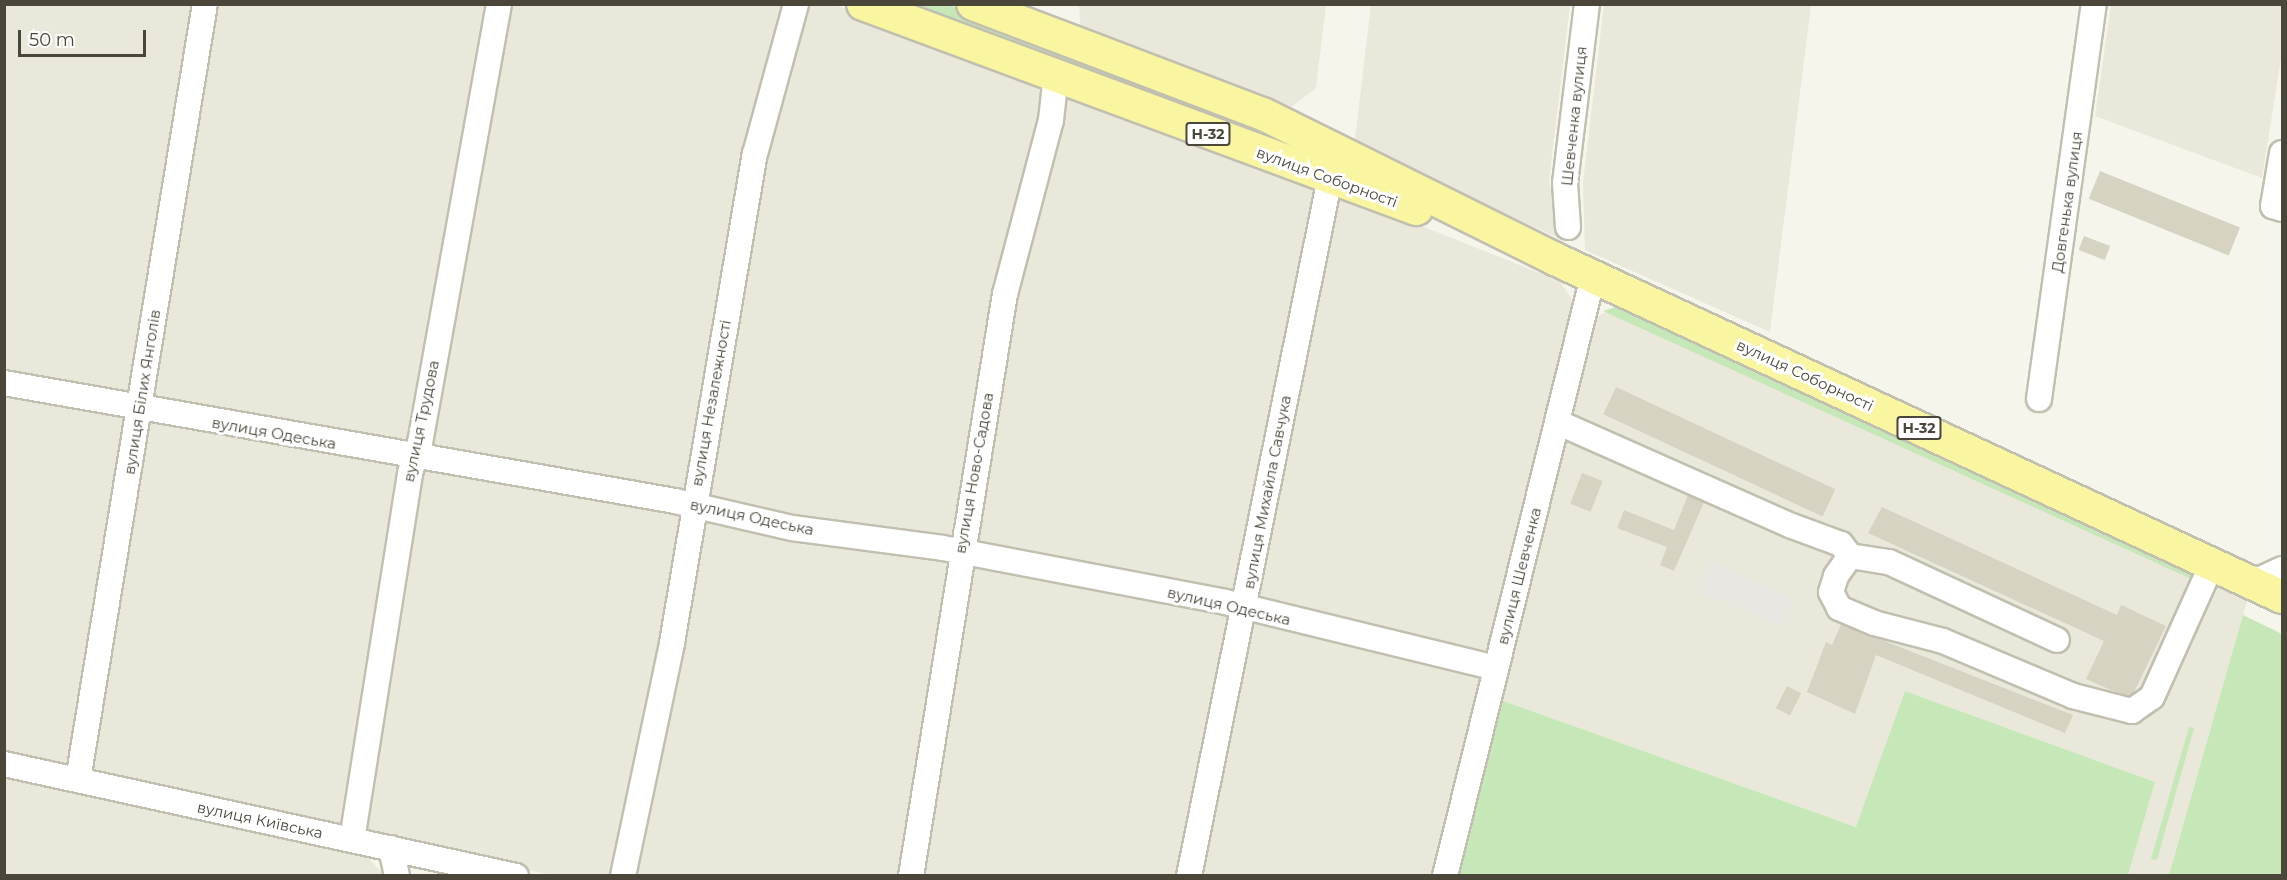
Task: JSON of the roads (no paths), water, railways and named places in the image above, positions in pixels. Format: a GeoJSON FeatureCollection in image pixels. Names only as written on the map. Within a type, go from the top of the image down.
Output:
{"type":"FeatureCollection","features":[{"type":"Feature","properties":{"kind":"main road","name":"вулиця Соборності"},"geometry":{"type":"LineString","coordinates":[[863,4],[1330,178],[1556,259]]}},
{"type":"Feature","properties":{"kind":"main road","name":"вулиця Соборності"},"geometry":{"type":"LineString","coordinates":[[973,4],[1263,114],[1556,259],[2283,597]]}},
{"type":"Feature","properties":{"kind":"street","name":"вулиця Білих Янголів"},"geometry":{"type":"LineString","coordinates":[[78,780],[205,4]]}},
{"type":"Feature","properties":{"kind":"street","name":"вулиця Трудова"},"geometry":{"type":"LineString","coordinates":[[352,840],[415,457],[499,4]]}},
{"type":"Feature","properties":{"kind":"street","name":"вулиця Незалежності"},"geometry":{"type":"LineString","coordinates":[[623,876],[672,643],[755,154],[796,4]]}},
{"type":"Feature","properties":{"kind":"street","name":"Шевченка вулиця"},"geometry":{"type":"LineString","coordinates":[[1568,227],[1566,183],[1587,4]]}},
{"type":"Feature","properties":{"kind":"street","name":"Довгенька вулиця"},"geometry":{"type":"LineString","coordinates":[[2039,399],[2094,4]]}},
{"type":"Feature","properties":{"kind":"street","name":"вулиця Ново-Садова"},"geometry":{"type":"LineString","coordinates":[[911,876],[960,552],[1005,294],[1052,120],[1056,75]]}},
{"type":"Feature","properties":{"kind":"street"},"geometry":{"type":"LineString","coordinates":[[2278,207],[2283,153]]}},
{"type":"Feature","properties":{"kind":"street","name":"вулиця Михайла Савчука"},"geometry":{"type":"LineString","coordinates":[[1189,876],[1330,178]]}},
{"type":"Feature","properties":{"kind":"street","name":"вулиця Шевченка"},"geometry":{"type":"LineString","coordinates":[[1445,876],[1593,276]]}},
{"type":"Feature","properties":{"kind":"street","name":"вулиця Одеська"},"geometry":{"type":"LineString","coordinates":[[4,383],[415,457],[694,504],[792,528],[960,552],[1243,608],[1496,668]]}},
{"type":"Feature","properties":{"kind":"street"},"geometry":{"type":"LineString","coordinates":[[1557,422],[1792,526],[1841,544],[1850,556],[1889,562],[2057,640]]}},
{"type":"Feature","properties":{"kind":"street"},"geometry":{"type":"LineString","coordinates":[[1850,556],[1836,576],[1831,592],[1839,608],[1874,623],[1943,641],[2073,696],[2132,711],[2151,697],[2212,564]]}},
{"type":"Feature","properties":{"kind":"street"},"geometry":{"type":"LineString","coordinates":[[2252,583],[2283,569]]}},
{"type":"Feature","properties":{"kind":"street","name":"вулиця Київська"},"geometry":{"type":"LineString","coordinates":[[4,764],[516,876]]}},
{"type":"Feature","properties":{"kind":"street"},"geometry":{"type":"LineString","coordinates":[[391,848],[397,876]]}}]}
